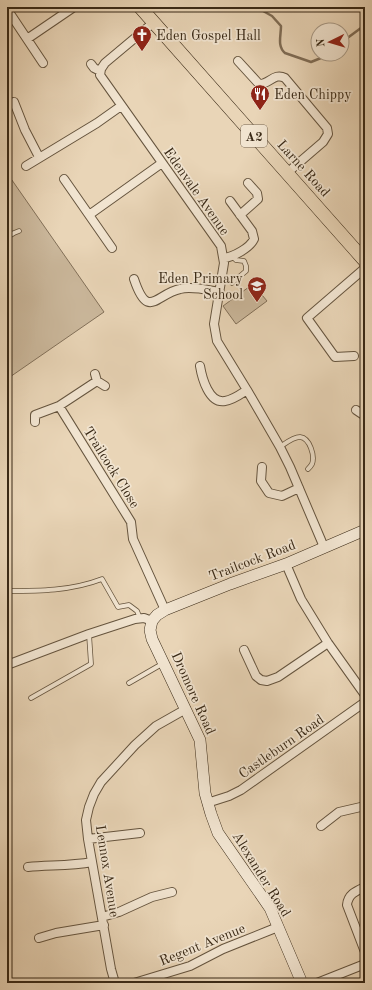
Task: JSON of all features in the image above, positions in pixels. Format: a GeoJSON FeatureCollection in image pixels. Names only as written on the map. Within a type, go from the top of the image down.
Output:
{"type":"FeatureCollection","features":[{"type":"Feature","properties":{"kind":"main road","name":"Larne Road"},"geometry":{"type":"LineString","coordinates":[[140,7],[365,261]]}},
{"type":"Feature","properties":{"kind":"street"},"geometry":{"type":"LineString","coordinates":[[27,39],[74,7]]}},
{"type":"Feature","properties":{"kind":"street"},"geometry":{"type":"LineString","coordinates":[[7,9],[43,63]]}},
{"type":"Feature","properties":{"kind":"street"},"geometry":{"type":"LineString","coordinates":[[91,64],[94,68],[100,71],[105,63],[154,22]]}},
{"type":"Feature","properties":{"kind":"street"},"geometry":{"type":"LineString","coordinates":[[238,61],[259,84],[265,84],[276,76],[285,78],[327,128],[328,134],[323,142],[287,173]]}},
{"type":"Feature","properties":{"kind":"street","name":"Edenvale Avenue"},"geometry":{"type":"LineString","coordinates":[[100,71],[102,79],[218,241],[224,258],[214,324],[216,337],[280,447],[324,547]]}},
{"type":"Feature","properties":{"kind":"street"},"geometry":{"type":"LineString","coordinates":[[14,102],[25,130],[39,157]]}},
{"type":"Feature","properties":{"kind":"street"},"geometry":{"type":"LineString","coordinates":[[26,166],[121,106]]}},
{"type":"Feature","properties":{"kind":"street"},"geometry":{"type":"LineString","coordinates":[[89,215],[162,164]]}},
{"type":"Feature","properties":{"kind":"street"},"geometry":{"type":"LineString","coordinates":[[64,179],[112,248]]}},
{"type":"Feature","properties":{"kind":"street"},"geometry":{"type":"LineString","coordinates":[[240,215],[258,199],[257,193],[248,183]]}},
{"type":"Feature","properties":{"kind":"street"},"geometry":{"type":"LineString","coordinates":[[224,258],[233,257],[251,244],[254,239],[252,231],[230,201]]}},
{"type":"Feature","properties":{"kind":"street"},"geometry":{"type":"LineString","coordinates":[[354,356],[335,357],[307,318],[365,268]]}},
{"type":"Feature","properties":{"kind":"street"},"geometry":{"type":"LineString","coordinates":[[134,279],[141,295],[145,300],[150,302],[157,301],[180,289],[196,288],[220,292]]}},
{"type":"Feature","properties":{"kind":"street"},"geometry":{"type":"LineString","coordinates":[[200,366],[210,394],[216,400],[227,401],[247,390]]}},
{"type":"Feature","properties":{"kind":"street"},"geometry":{"type":"LineString","coordinates":[[34,416],[59,406],[96,378],[105,386]]}},
{"type":"Feature","properties":{"kind":"street","name":"Trailcock Close"},"geometry":{"type":"LineString","coordinates":[[59,406],[131,522],[133,539],[165,610]]}},
{"type":"Feature","properties":{"kind":"street"},"geometry":{"type":"LineString","coordinates":[[356,410],[365,415]]}},
{"type":"Feature","properties":{"kind":"street"},"geometry":{"type":"LineString","coordinates":[[262,467],[260,480],[269,493],[282,496],[299,488]]}},
{"type":"Feature","properties":{"kind":"street","name":"Trailcock Road"},"geometry":{"type":"LineString","coordinates":[[152,621],[157,615],[165,610],[230,584],[286,564],[365,530]]}},
{"type":"Feature","properties":{"kind":"street"},"geometry":{"type":"LineString","coordinates":[[286,564],[301,599],[328,643],[365,695]]}},
{"type":"Feature","properties":{"kind":"street"},"geometry":{"type":"LineString","coordinates":[[7,665],[89,634],[140,618],[152,621]]}},
{"type":"Feature","properties":{"kind":"street","name":"Dromore Road"},"geometry":{"type":"LineString","coordinates":[[152,621],[150,635],[200,740],[203,783],[207,803]]}},
{"type":"Feature","properties":{"kind":"street"},"geometry":{"type":"LineString","coordinates":[[244,650],[256,676],[261,680],[268,680],[278,677],[328,643]]}},
{"type":"Feature","properties":{"kind":"street","name":"Castleburn Road"},"geometry":{"type":"LineString","coordinates":[[207,803],[229,796],[241,790],[365,702]]}},
{"type":"Feature","properties":{"kind":"street","name":"Lennox Avenue"},"geometry":{"type":"LineString","coordinates":[[115,983],[111,969],[88,839],[86,820],[89,807],[101,782],[152,729],[186,709]]}},
{"type":"Feature","properties":{"kind":"street","name":"Alexander Road"},"geometry":{"type":"LineString","coordinates":[[207,803],[218,832],[270,908],[302,983]]}},
{"type":"Feature","properties":{"kind":"street"},"geometry":{"type":"LineString","coordinates":[[320,826],[339,812],[365,806]]}},
{"type":"Feature","properties":{"kind":"street"},"geometry":{"type":"LineString","coordinates":[[88,839],[140,832]]}},
{"type":"Feature","properties":{"kind":"street"},"geometry":{"type":"LineString","coordinates":[[28,867],[54,865],[71,866],[92,862]]}},
{"type":"Feature","properties":{"kind":"street"},"geometry":{"type":"LineString","coordinates":[[365,887],[353,893],[348,900],[348,905],[365,952]]}},
{"type":"Feature","properties":{"kind":"street"},"geometry":{"type":"LineString","coordinates":[[39,938],[56,932],[103,921],[152,897],[172,892]]}},
{"type":"Feature","properties":{"kind":"street","name":"Regent Avenue"},"geometry":{"type":"LineString","coordinates":[[134,983],[147,981],[190,966],[223,949],[278,927]]}},
{"type":"Feature","properties":{"kind":"street"},"geometry":{"type":"LineString","coordinates":[[317,983],[365,964]]}},
{"type":"Feature","properties":{"kind":"lane"},"geometry":{"type":"LineString","coordinates":[[7,237],[19,231]]}},
{"type":"Feature","properties":{"kind":"lane"},"geometry":{"type":"LineString","coordinates":[[232,283],[246,271],[244,261],[236,260],[233,257]]}},
{"type":"Feature","properties":{"kind":"lane"},"geometry":{"type":"LineString","coordinates":[[280,447],[294,438],[301,437],[306,440],[312,455],[312,463],[308,469]]}},
{"type":"Feature","properties":{"kind":"lane"},"geometry":{"type":"LineString","coordinates":[[7,591],[45,591],[102,579],[118,607],[129,605],[137,611],[140,618]]}},
{"type":"Feature","properties":{"kind":"lane"},"geometry":{"type":"LineString","coordinates":[[31,698],[91,664],[89,634]]}},
{"type":"Feature","properties":{"kind":"lane"},"geometry":{"type":"LineString","coordinates":[[129,683],[164,664]]}},
{"type":"Feature","properties":{"kind":"shaded area"},"geometry":{"type":"Polygon","coordinates":[[[7,173],[104,312],[7,379],[7,173]]]}},
{"type":"Feature","properties":{"kind":"shaded area"},"geometry":{"type":"Polygon","coordinates":[[[253,284],[267,301],[236,324],[223,306],[253,284]]]}},
{"type":"Feature","properties":{"kind":"waterway"},"geometry":{"type":"LineString","coordinates":[[149,9],[152,7],[161,10],[174,7]]}},
{"type":"Feature","properties":{"kind":"waterway"},"geometry":{"type":"LineString","coordinates":[[201,7],[214,10],[235,7]]}},
{"type":"Feature","properties":{"kind":"waterway"},"geometry":{"type":"LineString","coordinates":[[256,7],[272,16],[281,26],[280,44],[285,53],[310,62]]}},
{"type":"Feature","properties":{"kind":"waterway"},"geometry":{"type":"LineString","coordinates":[[350,36],[365,25]]}},
{"type":"Feature","properties":{"kind":"place","name":"Eden Gospel Hall"},"geometry":{"type":"Point","coordinates":[142,52]}},
{"type":"Feature","properties":{"kind":"place","name":"Eden Chippy"},"geometry":{"type":"Point","coordinates":[260,111]}},
{"type":"Feature","properties":{"kind":"place","name":"Eden Primary School"},"geometry":{"type":"Point","coordinates":[257,303]}}]}
